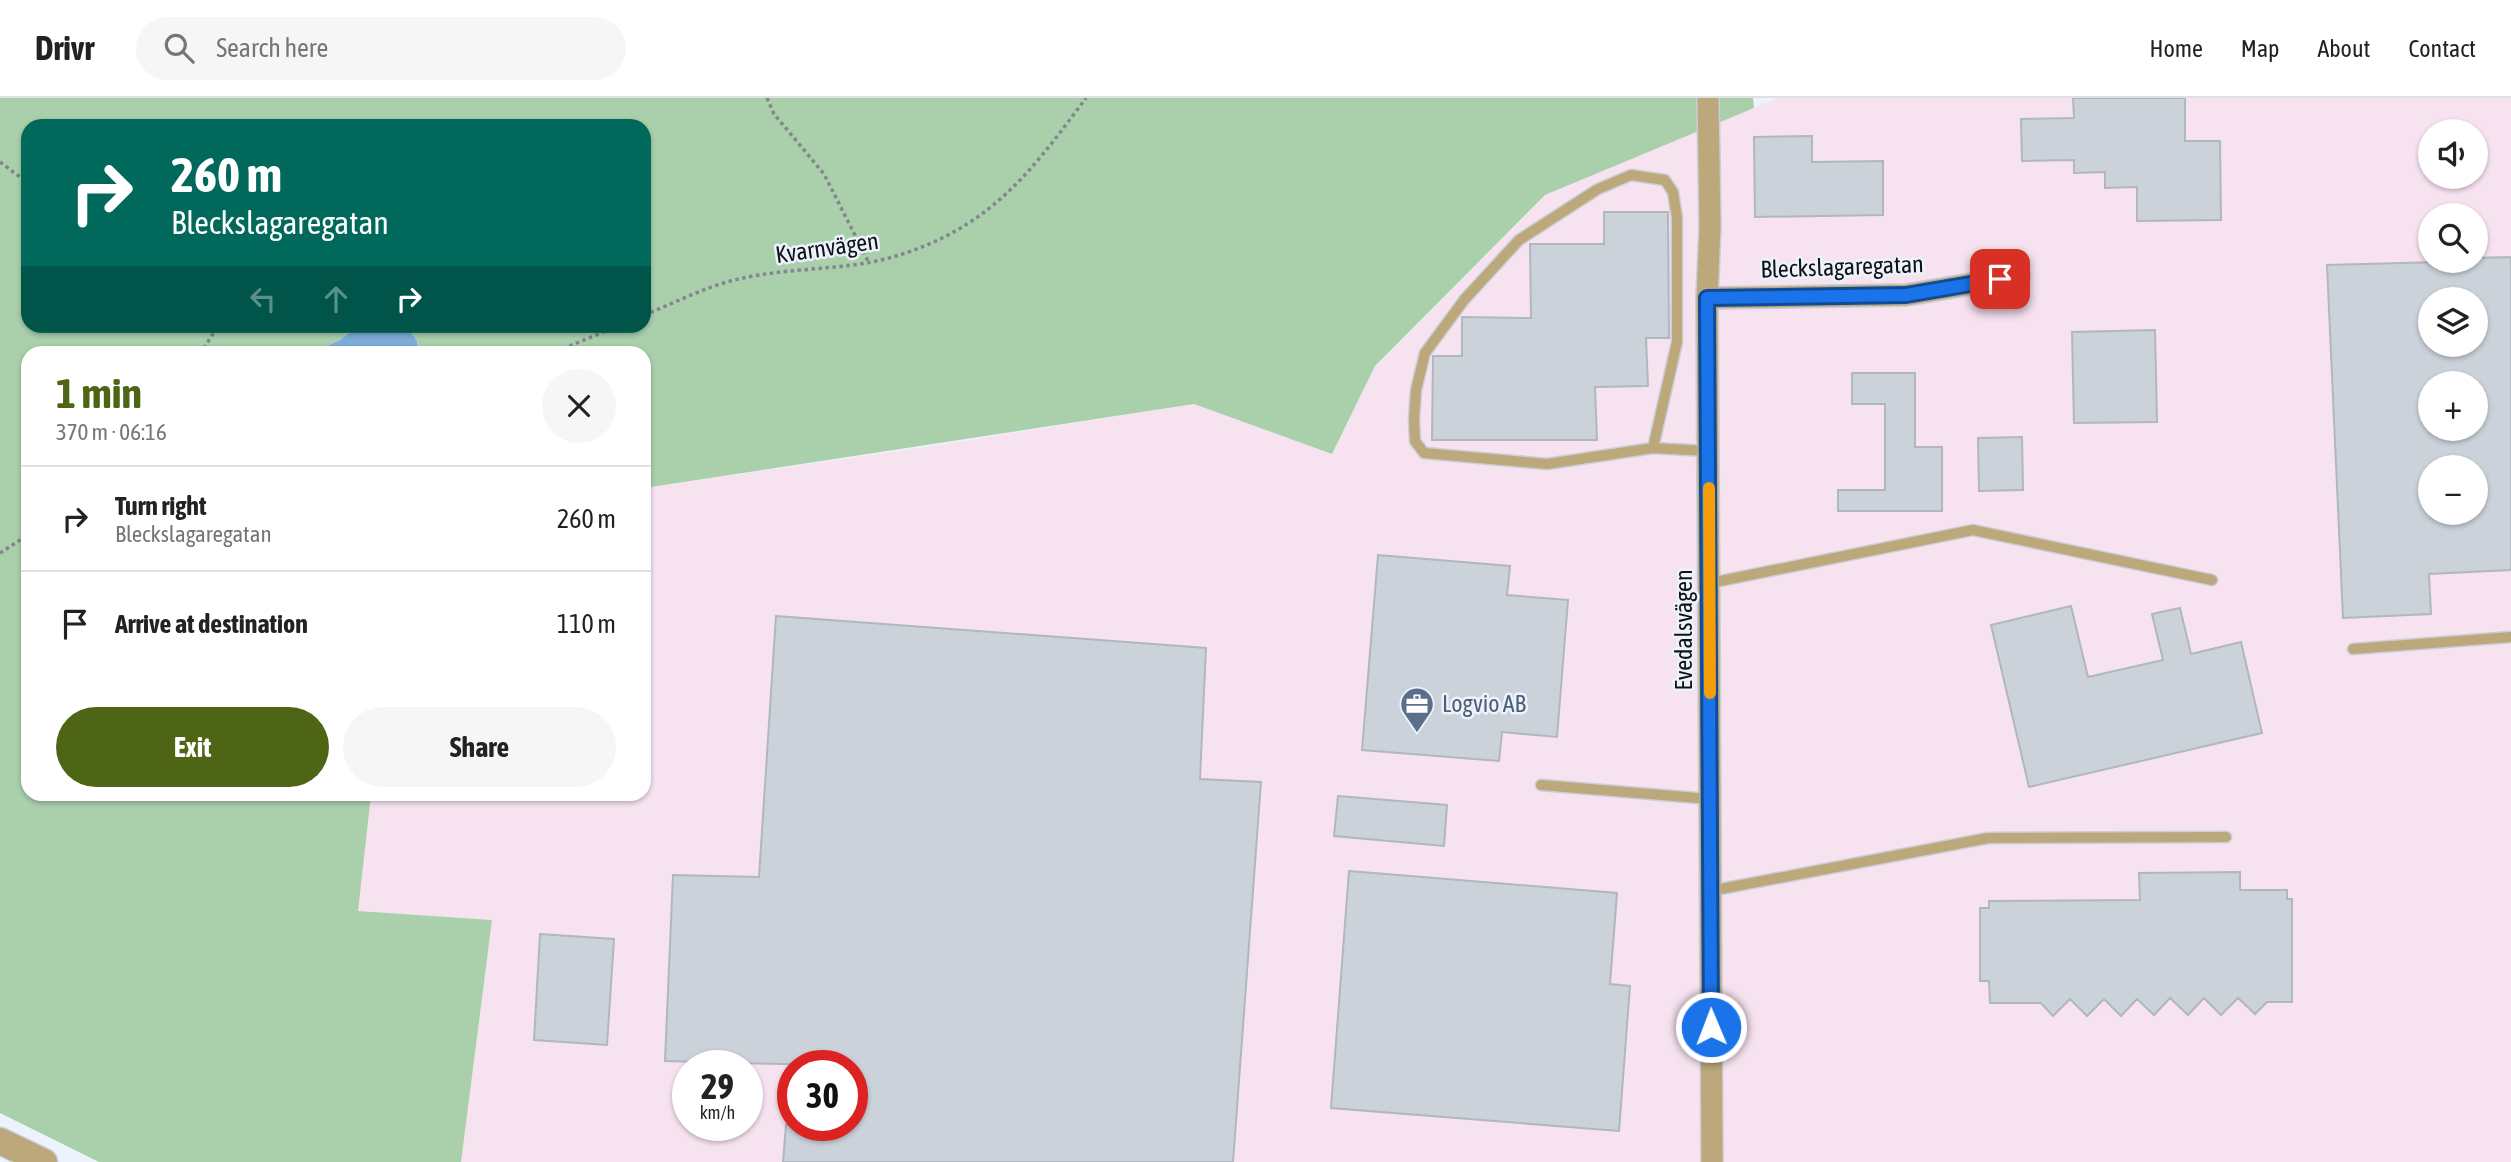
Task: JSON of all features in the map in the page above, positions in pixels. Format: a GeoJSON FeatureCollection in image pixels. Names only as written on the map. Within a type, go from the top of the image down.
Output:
{"type":"FeatureCollection","features":[{"type":"Feature","properties":{"kind":"street","name":"Evedalsvägen"},"geometry":{"type":"LineString","coordinates":[[1708,98],[1712,1162]]}},
{"type":"Feature","properties":{"kind":"street","name":"Bleckslagaregatan"},"geometry":{"type":"LineString","coordinates":[[1707,298],[1906,295],[2019,276]]}},
{"type":"Feature","properties":{"kind":"street"},"geometry":{"type":"LineString","coordinates":[[0,1142],[44,1162]]}},
{"type":"Feature","properties":{"kind":"lane"},"geometry":{"type":"LineString","coordinates":[[1653,448],[1677,342],[1677,218],[1672,192],[1665,180],[1631,175],[1598,189],[1520,240],[1464,300],[1425,353],[1416,390],[1413,419],[1415,441],[1424,453],[1547,464],[1653,448],[1708,450]]}},
{"type":"Feature","properties":{"kind":"lane"},"geometry":{"type":"LineString","coordinates":[[1710,583],[1973,530],[2212,580]]}},
{"type":"Feature","properties":{"kind":"lane"},"geometry":{"type":"LineString","coordinates":[[2353,649],[2511,637]]}},
{"type":"Feature","properties":{"kind":"lane"},"geometry":{"type":"LineString","coordinates":[[1541,785],[1710,799]]}},
{"type":"Feature","properties":{"kind":"lane"},"geometry":{"type":"LineString","coordinates":[[1710,891],[1987,838],[2226,837]]}},
{"type":"Feature","properties":{"kind":"path"},"geometry":{"type":"LineString","coordinates":[[767,98],[774,114],[824,174],[869,263]]}},
{"type":"Feature","properties":{"kind":"path","name":"Kvarnvägen"},"geometry":{"type":"LineString","coordinates":[[651,312],[738,279],[789,270],[869,263],[932,243],[981,215],[1019,180],[1086,98]]}},
{"type":"Feature","properties":{"kind":"path"},"geometry":{"type":"LineString","coordinates":[[0,162],[21,178]]}},
{"type":"Feature","properties":{"kind":"path"},"geometry":{"type":"LineString","coordinates":[[569,346],[601,333]]}},
{"type":"Feature","properties":{"kind":"path"},"geometry":{"type":"LineString","coordinates":[[0,553],[21,540]]}},
{"type":"Feature","properties":{"kind":"shaded area"},"geometry":{"type":"Polygon","coordinates":[[[1778,98],[2511,98],[2511,1162],[461,1162],[492,920],[357,911],[370,801],[651,801],[651,487],[1194,404],[1332,454],[1375,367],[1545,195],[1778,98]]]}},
{"type":"Feature","properties":{"kind":"green space"},"geometry":{"type":"Polygon","coordinates":[[[0,98],[1753,98],[1754,108],[1545,195],[1375,366],[1332,454],[1194,404],[651,487],[651,346],[417,346],[412,333],[651,333],[651,119],[21,119],[21,333],[349,333],[327,346],[21,346],[21,801],[370,801],[358,911],[492,920],[461,1162],[99,1162],[0,1113],[0,98]]]}},
{"type":"Feature","properties":{"kind":"water"},"geometry":{"type":"Polygon","coordinates":[[[349,333],[412,333],[417,346],[327,346],[349,333]]]}},
{"type":"Feature","properties":{"kind":"building"},"geometry":{"type":"Polygon","coordinates":[[[2073,98],[2185,98],[2185,141],[2220,141],[2221,220],[2137,221],[2137,187],[2105,188],[2105,172],[2074,173],[2074,160],[2022,161],[2021,119],[2074,118],[2073,98]]]}},
{"type":"Feature","properties":{"kind":"building"},"geometry":{"type":"Polygon","coordinates":[[[1812,136],[1812,162],[1883,161],[1883,215],[1755,217],[1754,137],[1812,136]]]}},
{"type":"Feature","properties":{"kind":"building"},"geometry":{"type":"Polygon","coordinates":[[[1604,212],[1668,212],[1669,338],[1646,338],[1648,386],[1595,387],[1597,440],[1432,440],[1433,356],[1462,356],[1462,317],[1531,318],[1530,244],[1604,244],[1604,212]]]}},
{"type":"Feature","properties":{"kind":"building"},"geometry":{"type":"Polygon","coordinates":[[[2511,257],[2511,570],[2429,574],[2431,614],[2343,618],[2327,265],[2418,263],[2418,273],[2488,273],[2488,258],[2511,257]]]}},
{"type":"Feature","properties":{"kind":"building"},"geometry":{"type":"Polygon","coordinates":[[[2155,330],[2157,422],[2074,423],[2072,332],[2155,330]]]}},
{"type":"Feature","properties":{"kind":"building"},"geometry":{"type":"Polygon","coordinates":[[[1852,373],[1915,373],[1915,447],[1942,447],[1942,511],[1838,511],[1838,490],[1885,490],[1885,404],[1852,404],[1852,373]]]}},
{"type":"Feature","properties":{"kind":"building"},"geometry":{"type":"Polygon","coordinates":[[[2022,437],[2023,490],[1979,491],[1978,438],[2022,437]]]}},
{"type":"Feature","properties":{"kind":"building"},"geometry":{"type":"Polygon","coordinates":[[[1378,555],[1510,566],[1507,595],[1568,600],[1557,737],[1502,732],[1499,761],[1362,750],[1378,555]]]}},
{"type":"Feature","properties":{"kind":"building"},"geometry":{"type":"Polygon","coordinates":[[[2071,606],[2088,677],[2163,660],[2152,614],[2180,608],[2191,654],[2241,642],[2262,733],[2029,787],[1991,625],[2071,606]]]}},
{"type":"Feature","properties":{"kind":"building"},"geometry":{"type":"Polygon","coordinates":[[[776,616],[1206,648],[1200,779],[1261,782],[1233,1162],[783,1162],[785,1141],[868,1141],[868,1050],[777,1050],[777,1064],[763,1064],[763,1050],[672,1050],[672,1061],[665,1061],[673,875],[759,877],[776,616]]]}},
{"type":"Feature","properties":{"kind":"building"},"geometry":{"type":"Polygon","coordinates":[[[1338,796],[1447,805],[1444,846],[1334,836],[1338,796]]]}},
{"type":"Feature","properties":{"kind":"building"},"geometry":{"type":"Polygon","coordinates":[[[1349,871],[1617,893],[1610,984],[1630,986],[1619,1131],[1331,1108],[1349,871]]]}},
{"type":"Feature","properties":{"kind":"building"},"geometry":{"type":"Polygon","coordinates":[[[2240,872],[2240,890],[2287,890],[2287,899],[2292,899],[2292,1002],[2267,1002],[2255,1014],[2238,998],[2221,1015],[2204,998],[2188,1015],[2170,998],[2154,1015],[2137,999],[2121,1016],[2104,999],[2087,1016],[2070,999],[2053,1016],[2041,1003],[1990,1003],[1989,981],[1980,981],[1980,908],[1989,908],[1989,901],[2140,900],[2139,873],[2240,872]]]}},
{"type":"Feature","properties":{"kind":"building"},"geometry":{"type":"Polygon","coordinates":[[[540,934],[614,939],[607,1045],[534,1040],[540,934]]]}},
{"type":"Feature","properties":{"kind":"slow traffic"},"geometry":{"type":"LineString","coordinates":[[1709,488],[1710,693]]}},
{"type":"Feature","properties":{"kind":"place","name":"Logvio AB"},"geometry":{"type":"Point","coordinates":[1417,734]}},
{"type":"Feature","properties":{"kind":"route"},"geometry":{"type":"LineString","coordinates":[[1711,1027],[1707,298],[1906,295],[2000,279]]}}]}
